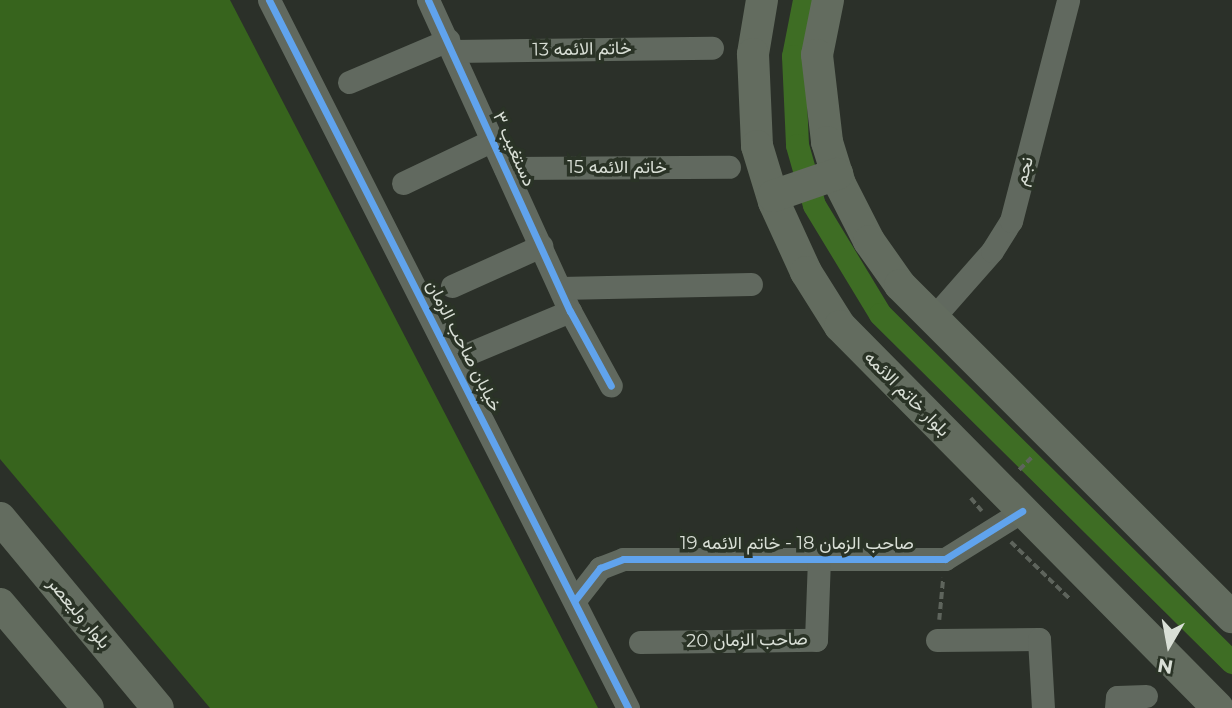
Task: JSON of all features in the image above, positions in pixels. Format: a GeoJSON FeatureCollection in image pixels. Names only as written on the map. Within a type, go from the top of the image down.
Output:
{"type":"FeatureCollection","features":[{"type":"Feature","properties":{"kind":"main road","name":"بلوار خاتم الائمه"},"geometry":{"type":"LineString","coordinates":[[762,0],[752,101],[757,146],[773,196],[806,272],[840,327],[1218,708]]}},
{"type":"Feature","properties":{"kind":"main road"},"geometry":{"type":"LineString","coordinates":[[828,0],[817,55],[824,120],[836,175],[869,241],[900,285],[1232,617]]}},
{"type":"Feature","properties":{"kind":"main road"},"geometry":{"type":"LineString","coordinates":[[773,196],[836,175]]}},
{"type":"Feature","properties":{"kind":"main road","name":"بلوار ولیعصر"},"geometry":{"type":"LineString","coordinates":[[0,519],[158,708]]}},
{"type":"Feature","properties":{"kind":"main road"},"geometry":{"type":"LineString","coordinates":[[0,604],[88,708]]}},
{"type":"Feature","properties":{"kind":"street","name":"خیابان صاحب الزمان"},"geometry":{"type":"LineString","coordinates":[[269,0],[628,708]]}},
{"type":"Feature","properties":{"kind":"street","name":"دستغیب ۳"},"geometry":{"type":"LineString","coordinates":[[428,0],[570,311],[611,386]]}},
{"type":"Feature","properties":{"kind":"street","name":"نجم"},"geometry":{"type":"LineString","coordinates":[[933,318],[992,251],[1011,221],[1068,0]]}},
{"type":"Feature","properties":{"kind":"street"},"geometry":{"type":"LineString","coordinates":[[349,82],[450,45]]}},
{"type":"Feature","properties":{"kind":"street","name":"خاتم الائمه 13"},"geometry":{"type":"LineString","coordinates":[[450,45],[712,48]]}},
{"type":"Feature","properties":{"kind":"street"},"geometry":{"type":"LineString","coordinates":[[403,183],[493,140]]}},
{"type":"Feature","properties":{"kind":"street","name":"خاتم الائمه 15"},"geometry":{"type":"LineString","coordinates":[[505,168],[729,167]]}},
{"type":"Feature","properties":{"kind":"street"},"geometry":{"type":"LineString","coordinates":[[452,286],[541,246]]}},
{"type":"Feature","properties":{"kind":"street"},"geometry":{"type":"LineString","coordinates":[[560,288],[751,284]]}},
{"type":"Feature","properties":{"kind":"street"},"geometry":{"type":"LineString","coordinates":[[453,360],[570,311]]}},
{"type":"Feature","properties":{"kind":"street"},"geometry":{"type":"LineString","coordinates":[[945,559],[1022,511]]}},
{"type":"Feature","properties":{"kind":"street","name":"صاحب الزمان 18 - خاتم الائمه 19"},"geometry":{"type":"LineString","coordinates":[[575,600],[600,568],[624,559],[945,559]]}},
{"type":"Feature","properties":{"kind":"street","name":"صاحب الزمان 20"},"geometry":{"type":"LineString","coordinates":[[640,642],[816,640],[819,559]]}},
{"type":"Feature","properties":{"kind":"street"},"geometry":{"type":"LineString","coordinates":[[936,640],[1039,639],[1043,708]]}},
{"type":"Feature","properties":{"kind":"street"},"geometry":{"type":"LineString","coordinates":[[1116,708],[1117,698],[1146,696]]}},
{"type":"Feature","properties":{"kind":"path"},"geometry":{"type":"LineString","coordinates":[[1000,488],[1053,438]]}},
{"type":"Feature","properties":{"kind":"path"},"geometry":{"type":"LineString","coordinates":[[936,640],[945,559]]}},
{"type":"Feature","properties":{"kind":"green space"},"geometry":{"type":"Polygon","coordinates":[[[0,0],[230,0],[598,708],[210,708],[0,459],[0,0]]]}},
{"type":"Feature","properties":{"kind":"waterway"},"geometry":{"type":"LineString","coordinates":[[804,0],[793,56],[797,145],[814,205],[880,314],[1232,662]]}},
{"type":"Feature","properties":{"kind":"cycle path"},"geometry":{"type":"LineString","coordinates":[[269,0],[628,708]]}},
{"type":"Feature","properties":{"kind":"cycle path"},"geometry":{"type":"LineString","coordinates":[[428,0],[570,311],[611,386]]}},
{"type":"Feature","properties":{"kind":"cycle path"},"geometry":{"type":"LineString","coordinates":[[575,600],[600,568],[623,559],[945,559],[1022,511]]}}]}
